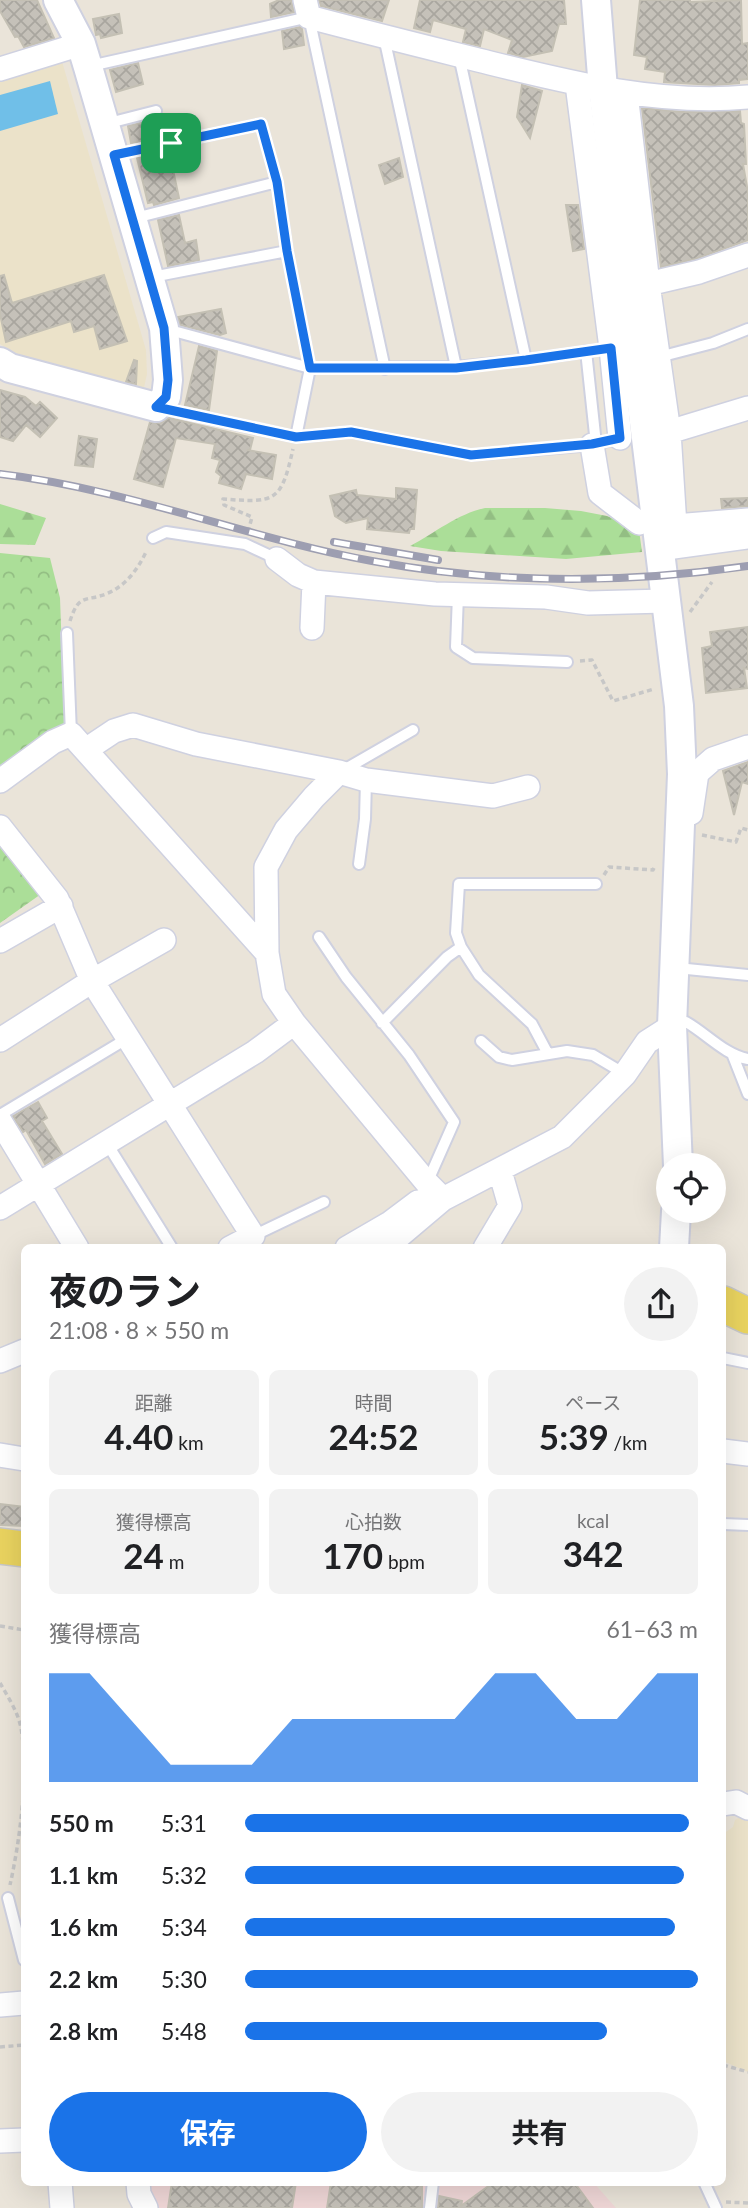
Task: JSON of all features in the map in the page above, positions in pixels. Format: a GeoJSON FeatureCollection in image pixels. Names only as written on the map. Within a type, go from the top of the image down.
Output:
{"type":"FeatureCollection","features":[{"type":"Feature","properties":{"kind":"main road"},"geometry":{"type":"LineString","coordinates":[[726,1305],[748,1316]]}},
{"type":"Feature","properties":{"kind":"main road"},"geometry":{"type":"LineString","coordinates":[[0,1546],[21,1549]]}},
{"type":"Feature","properties":{"kind":"street"},"geometry":{"type":"LineString","coordinates":[[0,362],[10,368],[156,407],[166,397],[168,380],[164,328],[84,55],[58,0]]}},
{"type":"Feature","properties":{"kind":"street"},"geometry":{"type":"LineString","coordinates":[[596,0],[602,88],[611,348],[620,438]]}},
{"type":"Feature","properties":{"kind":"street"},"geometry":{"type":"LineString","coordinates":[[307,8],[384,37],[602,88],[710,100],[748,100]]}},
{"type":"Feature","properties":{"kind":"street"},"geometry":{"type":"LineString","coordinates":[[0,69],[84,55]]}},
{"type":"Feature","properties":{"kind":"street"},"geometry":{"type":"LineString","coordinates":[[602,88],[648,284],[669,432],[675,526],[748,520]]}},
{"type":"Feature","properties":{"kind":"street"},"geometry":{"type":"LineString","coordinates":[[602,88],[679,706],[682,774],[678,1153]]}},
{"type":"Feature","properties":{"kind":"street"},"geometry":{"type":"LineString","coordinates":[[648,284],[699,272],[748,255]]}},
{"type":"Feature","properties":{"kind":"street"},"geometry":{"type":"LineString","coordinates":[[669,432],[748,408]]}},
{"type":"Feature","properties":{"kind":"street"},"geometry":{"type":"LineString","coordinates":[[594,444],[600,493],[639,523]]}},
{"type":"Feature","properties":{"kind":"street"},"geometry":{"type":"LineString","coordinates":[[659,549],[748,537]]}},
{"type":"Feature","properties":{"kind":"street"},"geometry":{"type":"LineString","coordinates":[[277,559],[298,575],[314,582],[458,595],[546,597],[588,603],[665,601]]}},
{"type":"Feature","properties":{"kind":"street"},"geometry":{"type":"LineString","coordinates":[[312,628],[314,582]]}},
{"type":"Feature","properties":{"kind":"street"},"geometry":{"type":"LineString","coordinates":[[0,781],[53,742],[79,742],[133,725],[196,744],[339,772],[366,780],[494,796],[528,787]]}},
{"type":"Feature","properties":{"kind":"street"},"geometry":{"type":"LineString","coordinates":[[79,742],[267,953]]}},
{"type":"Feature","properties":{"kind":"street"},"geometry":{"type":"LineString","coordinates":[[679,1024],[687,969],[690,832],[697,773],[713,759],[748,747]]}},
{"type":"Feature","properties":{"kind":"street"},"geometry":{"type":"LineString","coordinates":[[339,772],[286,830],[266,867],[267,953],[274,994],[294,1023],[435,1191]]}},
{"type":"Feature","properties":{"kind":"street"},"geometry":{"type":"LineString","coordinates":[[0,827],[61,906],[92,981],[253,1236],[238,1244]]}},
{"type":"Feature","properties":{"kind":"street"},"geometry":{"type":"LineString","coordinates":[[0,941],[61,906]]}},
{"type":"Feature","properties":{"kind":"street"},"geometry":{"type":"LineString","coordinates":[[0,1040],[92,981],[164,940]]}},
{"type":"Feature","properties":{"kind":"street"},"geometry":{"type":"LineString","coordinates":[[0,1208],[255,1052],[294,1023]]}},
{"type":"Feature","properties":{"kind":"street"},"geometry":{"type":"LineString","coordinates":[[354,1244],[390,1223],[435,1191],[500,1171],[562,1137],[625,1074],[647,1042],[679,1024]]}},
{"type":"Feature","properties":{"kind":"street"},"geometry":{"type":"LineString","coordinates":[[0,1118],[75,1244]]}},
{"type":"Feature","properties":{"kind":"street"},"geometry":{"type":"LineString","coordinates":[[487,1244],[510,1206],[500,1171]]}},
{"type":"Feature","properties":{"kind":"street"},"geometry":{"type":"LineString","coordinates":[[389,1244],[435,1191]]}},
{"type":"Feature","properties":{"kind":"street"},"geometry":{"type":"LineString","coordinates":[[674,1244],[675,1223]]}},
{"type":"Feature","properties":{"kind":"street"},"geometry":{"type":"LineString","coordinates":[[0,1361],[21,1352]]}},
{"type":"Feature","properties":{"kind":"street"},"geometry":{"type":"LineString","coordinates":[[726,1451],[748,1454]]}},
{"type":"Feature","properties":{"kind":"street"},"geometry":{"type":"LineString","coordinates":[[0,1455],[21,1458]]}},
{"type":"Feature","properties":{"kind":"street"},"geometry":{"type":"LineString","coordinates":[[726,1804],[736,1802],[748,1808]]}},
{"type":"Feature","properties":{"kind":"street"},"geometry":{"type":"LineString","coordinates":[[0,2006],[21,2003]]}},
{"type":"Feature","properties":{"kind":"street"},"geometry":{"type":"LineString","coordinates":[[0,2141],[21,2140]]}},
{"type":"Feature","properties":{"kind":"street"},"geometry":{"type":"LineString","coordinates":[[60,2186],[62,2208]]}},
{"type":"Feature","properties":{"kind":"street"},"geometry":{"type":"LineString","coordinates":[[138,2186],[146,2208]]}},
{"type":"Feature","properties":{"kind":"lane"},"geometry":{"type":"LineString","coordinates":[[84,55],[307,8],[385,369]]}},
{"type":"Feature","properties":{"kind":"lane"},"geometry":{"type":"LineString","coordinates":[[384,37],[456,368]]}},
{"type":"Feature","properties":{"kind":"lane"},"geometry":{"type":"LineString","coordinates":[[459,55],[526,360]]}},
{"type":"Feature","properties":{"kind":"lane"},"geometry":{"type":"LineString","coordinates":[[105,124],[156,111]]}},
{"type":"Feature","properties":{"kind":"lane"},"geometry":{"type":"LineString","coordinates":[[114,155],[261,124],[277,182],[287,251],[310,368],[296,437]]}},
{"type":"Feature","properties":{"kind":"lane"},"geometry":{"type":"LineString","coordinates":[[132,218],[277,182]]}},
{"type":"Feature","properties":{"kind":"lane"},"geometry":{"type":"LineString","coordinates":[[149,277],[287,251]]}},
{"type":"Feature","properties":{"kind":"lane"},"geometry":{"type":"LineString","coordinates":[[164,328],[310,368],[456,368],[611,348]]}},
{"type":"Feature","properties":{"kind":"lane"},"geometry":{"type":"LineString","coordinates":[[659,357],[713,343],[748,329]]}},
{"type":"Feature","properties":{"kind":"lane"},"geometry":{"type":"LineString","coordinates":[[586,351],[594,444]]}},
{"type":"Feature","properties":{"kind":"lane"},"geometry":{"type":"LineString","coordinates":[[156,407],[296,437],[351,432],[471,455],[594,444],[620,438]]}},
{"type":"Feature","properties":{"kind":"lane"},"geometry":{"type":"LineString","coordinates":[[152,538],[166,532],[245,544],[277,559]]}},
{"type":"Feature","properties":{"kind":"lane"},"geometry":{"type":"LineString","coordinates":[[458,595],[456,647],[472,658],[573,662]]}},
{"type":"Feature","properties":{"kind":"lane"},"geometry":{"type":"LineString","coordinates":[[67,633],[79,742]]}},
{"type":"Feature","properties":{"kind":"lane"},"geometry":{"type":"LineString","coordinates":[[339,772],[413,730]]}},
{"type":"Feature","properties":{"kind":"lane"},"geometry":{"type":"LineString","coordinates":[[359,864],[365,819],[366,780]]}},
{"type":"Feature","properties":{"kind":"lane"},"geometry":{"type":"LineString","coordinates":[[548,1054],[532,1024],[479,975],[461,947],[456,933],[459,884],[596,884]]}},
{"type":"Feature","properties":{"kind":"lane"},"geometry":{"type":"LineString","coordinates":[[319,937],[346,977],[409,1055],[454,1122],[435,1191]]}},
{"type":"Feature","properties":{"kind":"lane"},"geometry":{"type":"LineString","coordinates":[[382,1023],[447,957],[461,947]]}},
{"type":"Feature","properties":{"kind":"lane"},"geometry":{"type":"LineString","coordinates":[[687,969],[748,975]]}},
{"type":"Feature","properties":{"kind":"lane"},"geometry":{"type":"LineString","coordinates":[[679,1024],[708,1035],[733,1056],[748,1094]]}},
{"type":"Feature","properties":{"kind":"lane"},"geometry":{"type":"LineString","coordinates":[[0,1118],[128,1038]]}},
{"type":"Feature","properties":{"kind":"lane"},"geometry":{"type":"LineString","coordinates":[[481,1041],[499,1057],[512,1060],[567,1051],[593,1055],[625,1074]]}},
{"type":"Feature","properties":{"kind":"lane"},"geometry":{"type":"LineString","coordinates":[[733,1056],[748,1059]]}},
{"type":"Feature","properties":{"kind":"lane"},"geometry":{"type":"LineString","coordinates":[[106,1142],[170,1244]]}},
{"type":"Feature","properties":{"kind":"lane"},"geometry":{"type":"LineString","coordinates":[[253,1236],[324,1202]]}},
{"type":"Feature","properties":{"kind":"lane"},"geometry":{"type":"LineString","coordinates":[[726,1359],[748,1363]]}},
{"type":"Feature","properties":{"kind":"lane"},"geometry":{"type":"LineString","coordinates":[[726,1524],[748,1525]]}},
{"type":"Feature","properties":{"kind":"lane"},"geometry":{"type":"LineString","coordinates":[[8,1898],[21,1948]]}},
{"type":"Feature","properties":{"kind":"lane"},"geometry":{"type":"LineString","coordinates":[[430,2208],[433,2186]]}},
{"type":"Feature","properties":{"kind":"lane"},"geometry":{"type":"LineString","coordinates":[[706,2186],[716,2208]]}},
{"type":"Feature","properties":{"kind":"path"},"geometry":{"type":"LineString","coordinates":[[252,517],[224,505],[223,499],[260,502],[278,494],[283,486],[296,437]]}},
{"type":"Feature","properties":{"kind":"path"},"geometry":{"type":"LineString","coordinates":[[67,633],[74,610],[84,598],[106,594],[130,579],[152,538]]}},
{"type":"Feature","properties":{"kind":"path"},"geometry":{"type":"LineString","coordinates":[[573,662],[592,660],[613,701],[664,687]]}},
{"type":"Feature","properties":{"kind":"path"},"geometry":{"type":"LineString","coordinates":[[690,832],[736,842],[741,828],[748,830]]}},
{"type":"Feature","properties":{"kind":"path"},"geometry":{"type":"LineString","coordinates":[[596,884],[609,867],[653,870],[655,861]]}},
{"type":"Feature","properties":{"kind":"path"},"geometry":{"type":"LineString","coordinates":[[0,1626],[21,1630]]}},
{"type":"Feature","properties":{"kind":"path"},"geometry":{"type":"LineString","coordinates":[[0,1683],[21,1726]]}},
{"type":"Feature","properties":{"kind":"path"},"geometry":{"type":"LineString","coordinates":[[8,1898],[16,1858],[21,1799]]}},
{"type":"Feature","properties":{"kind":"path"},"geometry":{"type":"LineString","coordinates":[[0,2047],[21,2045]]}},
{"type":"Feature","properties":{"kind":"path"},"geometry":{"type":"LineString","coordinates":[[726,2066],[748,2072]]}},
{"type":"Feature","properties":{"kind":"shaded area"},"geometry":{"type":"Polygon","coordinates":[[[61,58],[146,350],[147,374],[143,392],[26,359],[0,344],[0,76],[61,58]]]}},
{"type":"Feature","properties":{"kind":"shaded area"},"geometry":{"type":"Polygon","coordinates":[[[748,1812],[748,2072],[726,2062],[726,1832],[733,1827],[735,1820],[748,1812]]]}},
{"type":"Feature","properties":{"kind":"shaded area"},"geometry":{"type":"Polygon","coordinates":[[[148,2186],[597,2186],[616,2208],[156,2208],[148,2186]]]}},
{"type":"Feature","properties":{"kind":"green space"},"geometry":{"type":"Polygon","coordinates":[[[0,504],[46,518],[35,545],[0,544],[0,504]]]}},
{"type":"Feature","properties":{"kind":"green space"},"geometry":{"type":"Polygon","coordinates":[[[485,508],[545,508],[607,516],[639,530],[642,552],[566,559],[441,551],[410,546],[456,519],[485,508]]]}},
{"type":"Feature","properties":{"kind":"green space"},"geometry":{"type":"Polygon","coordinates":[[[0,553],[50,558],[60,598],[65,735],[0,788],[0,553]]]}},
{"type":"Feature","properties":{"kind":"green space"},"geometry":{"type":"Polygon","coordinates":[[[0,820],[51,887],[0,923],[0,820]]]}},
{"type":"Feature","properties":{"kind":"water"},"geometry":{"type":"Polygon","coordinates":[[[50,81],[58,114],[0,131],[0,95],[50,81]]]}},
{"type":"Feature","properties":{"kind":"building"},"geometry":{"type":"Polygon","coordinates":[[[0,0],[37,0],[54,38],[24,47],[0,11],[0,0]]]}},
{"type":"Feature","properties":{"kind":"building"},"geometry":{"type":"Polygon","coordinates":[[[279,0],[291,0],[294,12],[271,17],[270,4],[279,0]]]}},
{"type":"Feature","properties":{"kind":"building"},"geometry":{"type":"Polygon","coordinates":[[[319,0],[389,0],[382,21],[321,6],[319,0]]]}},
{"type":"Feature","properties":{"kind":"building"},"geometry":{"type":"Polygon","coordinates":[[[420,0],[564,0],[566,24],[559,24],[552,51],[523,57],[508,53],[512,40],[484,29],[480,46],[463,42],[466,29],[433,20],[430,32],[414,28],[420,0]]]}},
{"type":"Feature","properties":{"kind":"building"},"geometry":{"type":"Polygon","coordinates":[[[640,0],[741,0],[742,44],[748,43],[748,79],[739,80],[739,83],[715,85],[664,82],[665,72],[645,69],[647,57],[634,55],[640,0]]]}},
{"type":"Feature","properties":{"kind":"building"},"geometry":{"type":"Polygon","coordinates":[[[119,14],[122,33],[101,38],[100,34],[96,35],[93,19],[119,14]]]}},
{"type":"Feature","properties":{"kind":"building"},"geometry":{"type":"Polygon","coordinates":[[[300,27],[304,45],[284,49],[282,31],[300,27]]]}},
{"type":"Feature","properties":{"kind":"building"},"geometry":{"type":"Polygon","coordinates":[[[138,63],[143,84],[116,92],[110,70],[138,63]]]}},
{"type":"Feature","properties":{"kind":"building"},"geometry":{"type":"Polygon","coordinates":[[[522,85],[542,91],[530,138],[517,117],[522,85]]]}},
{"type":"Feature","properties":{"kind":"building"},"geometry":{"type":"Polygon","coordinates":[[[642,108],[682,112],[740,111],[741,123],[744,124],[746,164],[743,164],[748,193],[748,240],[695,259],[661,267],[642,108]]]}},
{"type":"Feature","properties":{"kind":"building"},"geometry":{"type":"Polygon","coordinates":[[[163,115],[167,136],[131,143],[128,126],[158,119],[163,115]]]}},
{"type":"Feature","properties":{"kind":"building"},"geometry":{"type":"Polygon","coordinates":[[[169,151],[179,198],[154,205],[153,202],[148,203],[137,158],[169,151]]]}},
{"type":"Feature","properties":{"kind":"building"},"geometry":{"type":"Polygon","coordinates":[[[399,158],[403,177],[385,184],[379,165],[399,158]]]}},
{"type":"Feature","properties":{"kind":"building"},"geometry":{"type":"Polygon","coordinates":[[[566,205],[578,205],[584,249],[573,251],[566,205]]]}},
{"type":"Feature","properties":{"kind":"building"},"geometry":{"type":"Polygon","coordinates":[[[179,215],[185,243],[196,240],[199,260],[168,266],[158,220],[179,215]]]}},
{"type":"Feature","properties":{"kind":"building"},"geometry":{"type":"Polygon","coordinates":[[[4,275],[12,303],[104,275],[127,341],[100,349],[94,326],[74,332],[71,321],[6,342],[0,314],[0,276],[4,275]]]}},
{"type":"Feature","properties":{"kind":"building"},"geometry":{"type":"Polygon","coordinates":[[[221,309],[226,333],[220,335],[180,325],[178,317],[221,309]]]}},
{"type":"Feature","properties":{"kind":"building"},"geometry":{"type":"Polygon","coordinates":[[[199,346],[217,351],[209,410],[185,405],[199,346]]]}},
{"type":"Feature","properties":{"kind":"building"},"geometry":{"type":"Polygon","coordinates":[[[134,360],[137,361],[136,384],[126,382],[134,360]]]}},
{"type":"Feature","properties":{"kind":"building"},"geometry":{"type":"Polygon","coordinates":[[[0,390],[25,397],[36,406],[40,402],[57,418],[40,437],[26,425],[13,441],[0,437],[0,390]]]}},
{"type":"Feature","properties":{"kind":"building"},"geometry":{"type":"Polygon","coordinates":[[[169,418],[253,438],[250,450],[247,450],[276,455],[272,479],[246,474],[241,489],[219,483],[221,476],[216,472],[220,460],[212,458],[215,444],[176,438],[163,487],[134,479],[150,422],[160,423],[169,418]]]}},
{"type":"Feature","properties":{"kind":"building"},"geometry":{"type":"Polygon","coordinates":[[[79,436],[97,439],[93,467],[75,465],[79,436]]]}},
{"type":"Feature","properties":{"kind":"building"},"geometry":{"type":"Polygon","coordinates":[[[396,488],[417,490],[414,529],[410,529],[409,533],[367,529],[368,518],[346,523],[335,516],[330,496],[356,490],[357,495],[396,499],[396,488]]]}},
{"type":"Feature","properties":{"kind":"building"},"geometry":{"type":"Polygon","coordinates":[[[748,498],[748,506],[722,508],[721,499],[748,498]]]}},
{"type":"Feature","properties":{"kind":"building"},"geometry":{"type":"Polygon","coordinates":[[[748,627],[748,669],[744,668],[747,688],[706,693],[702,648],[712,646],[710,632],[748,627]]]}},
{"type":"Feature","properties":{"kind":"building"},"geometry":{"type":"Polygon","coordinates":[[[748,762],[748,784],[742,782],[734,815],[723,771],[748,762]]]}},
{"type":"Feature","properties":{"kind":"building"},"geometry":{"type":"Polygon","coordinates":[[[38,1102],[47,1118],[42,1121],[62,1154],[45,1164],[26,1130],[23,1132],[13,1116],[38,1102]]]}},
{"type":"Feature","properties":{"kind":"building"},"geometry":{"type":"Polygon","coordinates":[[[0,1504],[21,1507],[21,1526],[0,1525],[0,1504]]]}},
{"type":"Feature","properties":{"kind":"building"},"geometry":{"type":"Polygon","coordinates":[[[171,2186],[295,2186],[292,2208],[168,2208],[171,2186]]]}},
{"type":"Feature","properties":{"kind":"building"},"geometry":{"type":"Polygon","coordinates":[[[330,2186],[422,2186],[422,2208],[327,2208],[330,2186]]]}},
{"type":"Feature","properties":{"kind":"building"},"geometry":{"type":"Polygon","coordinates":[[[488,2186],[577,2186],[593,2208],[438,2208],[439,2196],[462,2201],[461,2206],[488,2186]]]}},
{"type":"Feature","properties":{"kind":"railway"},"geometry":{"type":"LineString","coordinates":[[0,474],[94,491],[279,540],[419,569],[560,579],[654,576],[748,566]]}},
{"type":"Feature","properties":{"kind":"railway"},"geometry":{"type":"LineString","coordinates":[[334,542],[438,560]]}},
{"type":"Feature","properties":{"kind":"route"},"geometry":{"type":"LineString","coordinates":[[261,124],[277,182],[287,251],[310,368],[456,368],[611,348],[620,438],[592,444],[471,455],[351,432],[296,437],[156,407],[166,397],[168,380],[164,328],[114,155],[171,143],[261,124]]}}]}
